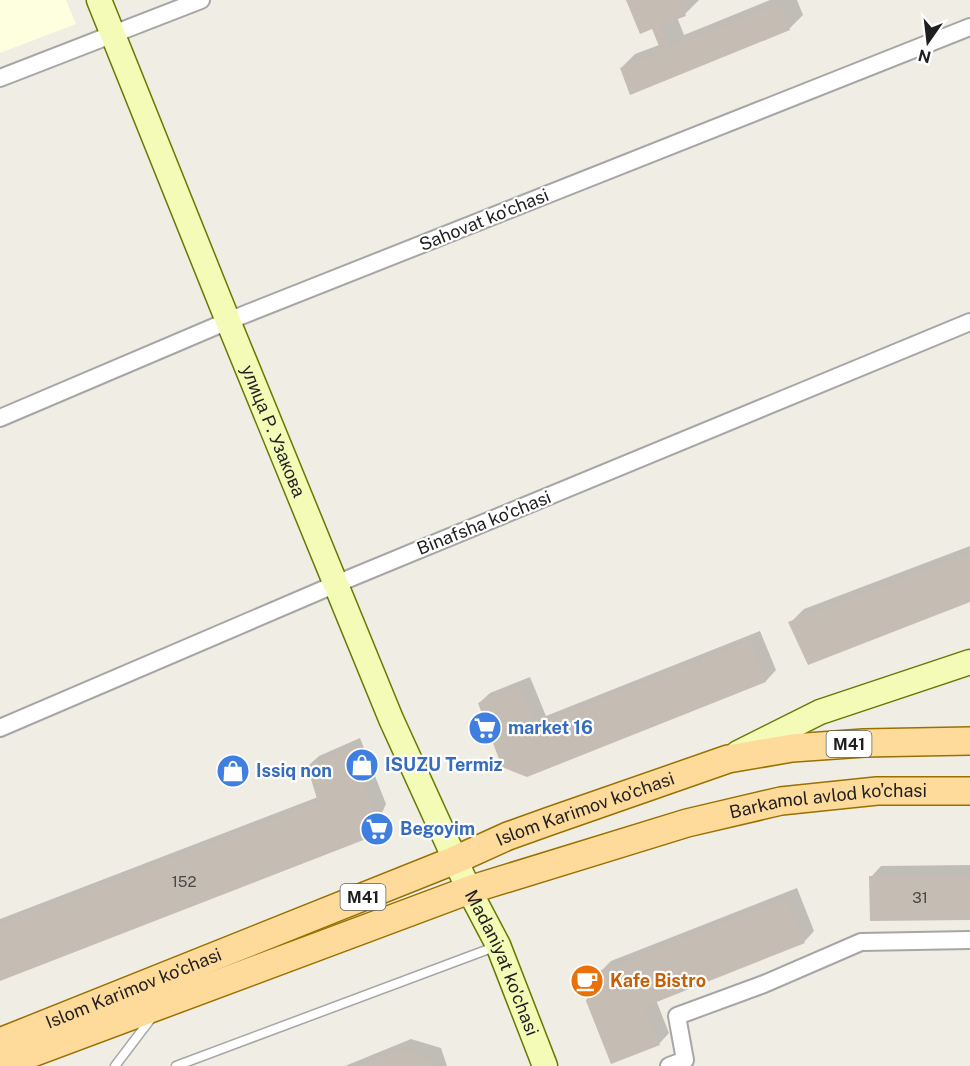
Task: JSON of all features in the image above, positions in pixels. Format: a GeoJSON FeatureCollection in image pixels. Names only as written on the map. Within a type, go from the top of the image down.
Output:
{"type":"FeatureCollection","features":[{"type":"Feature","properties":{"kind":"main road","name":"M41"},"geometry":{"type":"LineString","coordinates":[[728,759],[804,747],[864,743],[970,741]]}},
{"type":"Feature","properties":{"kind":"main road","name":"Islom Karimov ko'chasi"},"geometry":{"type":"LineString","coordinates":[[0,1042],[508,837],[728,759]]}},
{"type":"Feature","properties":{"kind":"main road","name":"Barkamol avlod ko'chasi"},"geometry":{"type":"LineString","coordinates":[[687,823],[781,801],[877,791],[970,791]]}},
{"type":"Feature","properties":{"kind":"main road","name":"Islom Karimov ko'chasi"},"geometry":{"type":"LineString","coordinates":[[0,1065],[469,890],[687,823]]}},
{"type":"Feature","properties":{"kind":"street","name":"улица Р. Узакова"},"geometry":{"type":"LineString","coordinates":[[99,0],[391,719],[455,860]]}},
{"type":"Feature","properties":{"kind":"street"},"geometry":{"type":"LineString","coordinates":[[0,78],[201,0]]}},
{"type":"Feature","properties":{"kind":"street","name":"Sahovat ko'chasi"},"geometry":{"type":"LineString","coordinates":[[0,418],[228,321],[970,27]]}},
{"type":"Feature","properties":{"kind":"street","name":"Binafsha ko'chasi"},"geometry":{"type":"LineString","coordinates":[[0,728],[336,584],[970,322]]}},
{"type":"Feature","properties":{"kind":"street","name":"Islom Karimov ko'chasi"},"geometry":{"type":"LineString","coordinates":[[728,759],[820,712],[970,662]]}},
{"type":"Feature","properties":{"kind":"street","name":"Madaniyat ko'chasi"},"geometry":{"type":"LineString","coordinates":[[455,860],[498,945],[545,1066]]}},
{"type":"Feature","properties":{"kind":"street"},"geometry":{"type":"LineString","coordinates":[[669,1066],[685,1060],[677,1016],[764,984],[861,942],[970,940]]}},
{"type":"Feature","properties":{"kind":"lane"},"geometry":{"type":"LineString","coordinates":[[176,1066],[498,945]]}},
{"type":"Feature","properties":{"kind":"lane"},"geometry":{"type":"LineString","coordinates":[[115,1066],[163,1003]]}},
{"type":"Feature","properties":{"kind":"shaded area"},"geometry":{"type":"Polygon","coordinates":[[[0,0],[66,0],[76,24],[0,53],[0,0]]]}},
{"type":"Feature","properties":{"kind":"building"},"geometry":{"type":"Polygon","coordinates":[[[626,0],[679,0],[686,16],[661,25],[670,47],[779,4],[790,30],[630,95],[620,68],[661,51],[652,29],[640,34],[626,0]]]}},
{"type":"Feature","properties":{"kind":"building"},"geometry":{"type":"Polygon","coordinates":[[[970,553],[970,602],[808,665],[788,622],[970,553]]]}},
{"type":"Feature","properties":{"kind":"building"},"geometry":{"type":"Polygon","coordinates":[[[750,640],[766,682],[527,777],[502,767],[478,703],[520,686],[535,725],[750,640]]]}},
{"type":"Feature","properties":{"kind":"building"},"geometry":{"type":"Polygon","coordinates":[[[350,748],[377,816],[366,839],[0,981],[0,924],[318,802],[307,766],[350,748]]]}},
{"type":"Feature","properties":{"kind":"building"},"geometry":{"type":"Polygon","coordinates":[[[970,875],[970,920],[870,921],[869,876],[970,875]]]}},
{"type":"Feature","properties":{"kind":"building"},"geometry":{"type":"Polygon","coordinates":[[[786,898],[805,943],[644,1007],[660,1045],[611,1064],[586,1001],[599,971],[786,898]]]}},
{"type":"Feature","properties":{"kind":"building"},"geometry":{"type":"Polygon","coordinates":[[[400,1049],[430,1059],[433,1066],[359,1066],[400,1049]]]}},
{"type":"Feature","properties":{"kind":"place","name":"market 16"},"geometry":{"type":"Point","coordinates":[485,728]}},
{"type":"Feature","properties":{"kind":"place","name":"ISUZU Termiz"},"geometry":{"type":"Point","coordinates":[362,765]}},
{"type":"Feature","properties":{"kind":"place","name":"Issiq non"},"geometry":{"type":"Point","coordinates":[233,771]}},
{"type":"Feature","properties":{"kind":"place","name":"Begoyim"},"geometry":{"type":"Point","coordinates":[377,829]}},
{"type":"Feature","properties":{"kind":"place","name":"Kafe Bistro"},"geometry":{"type":"Point","coordinates":[587,981]}}]}
